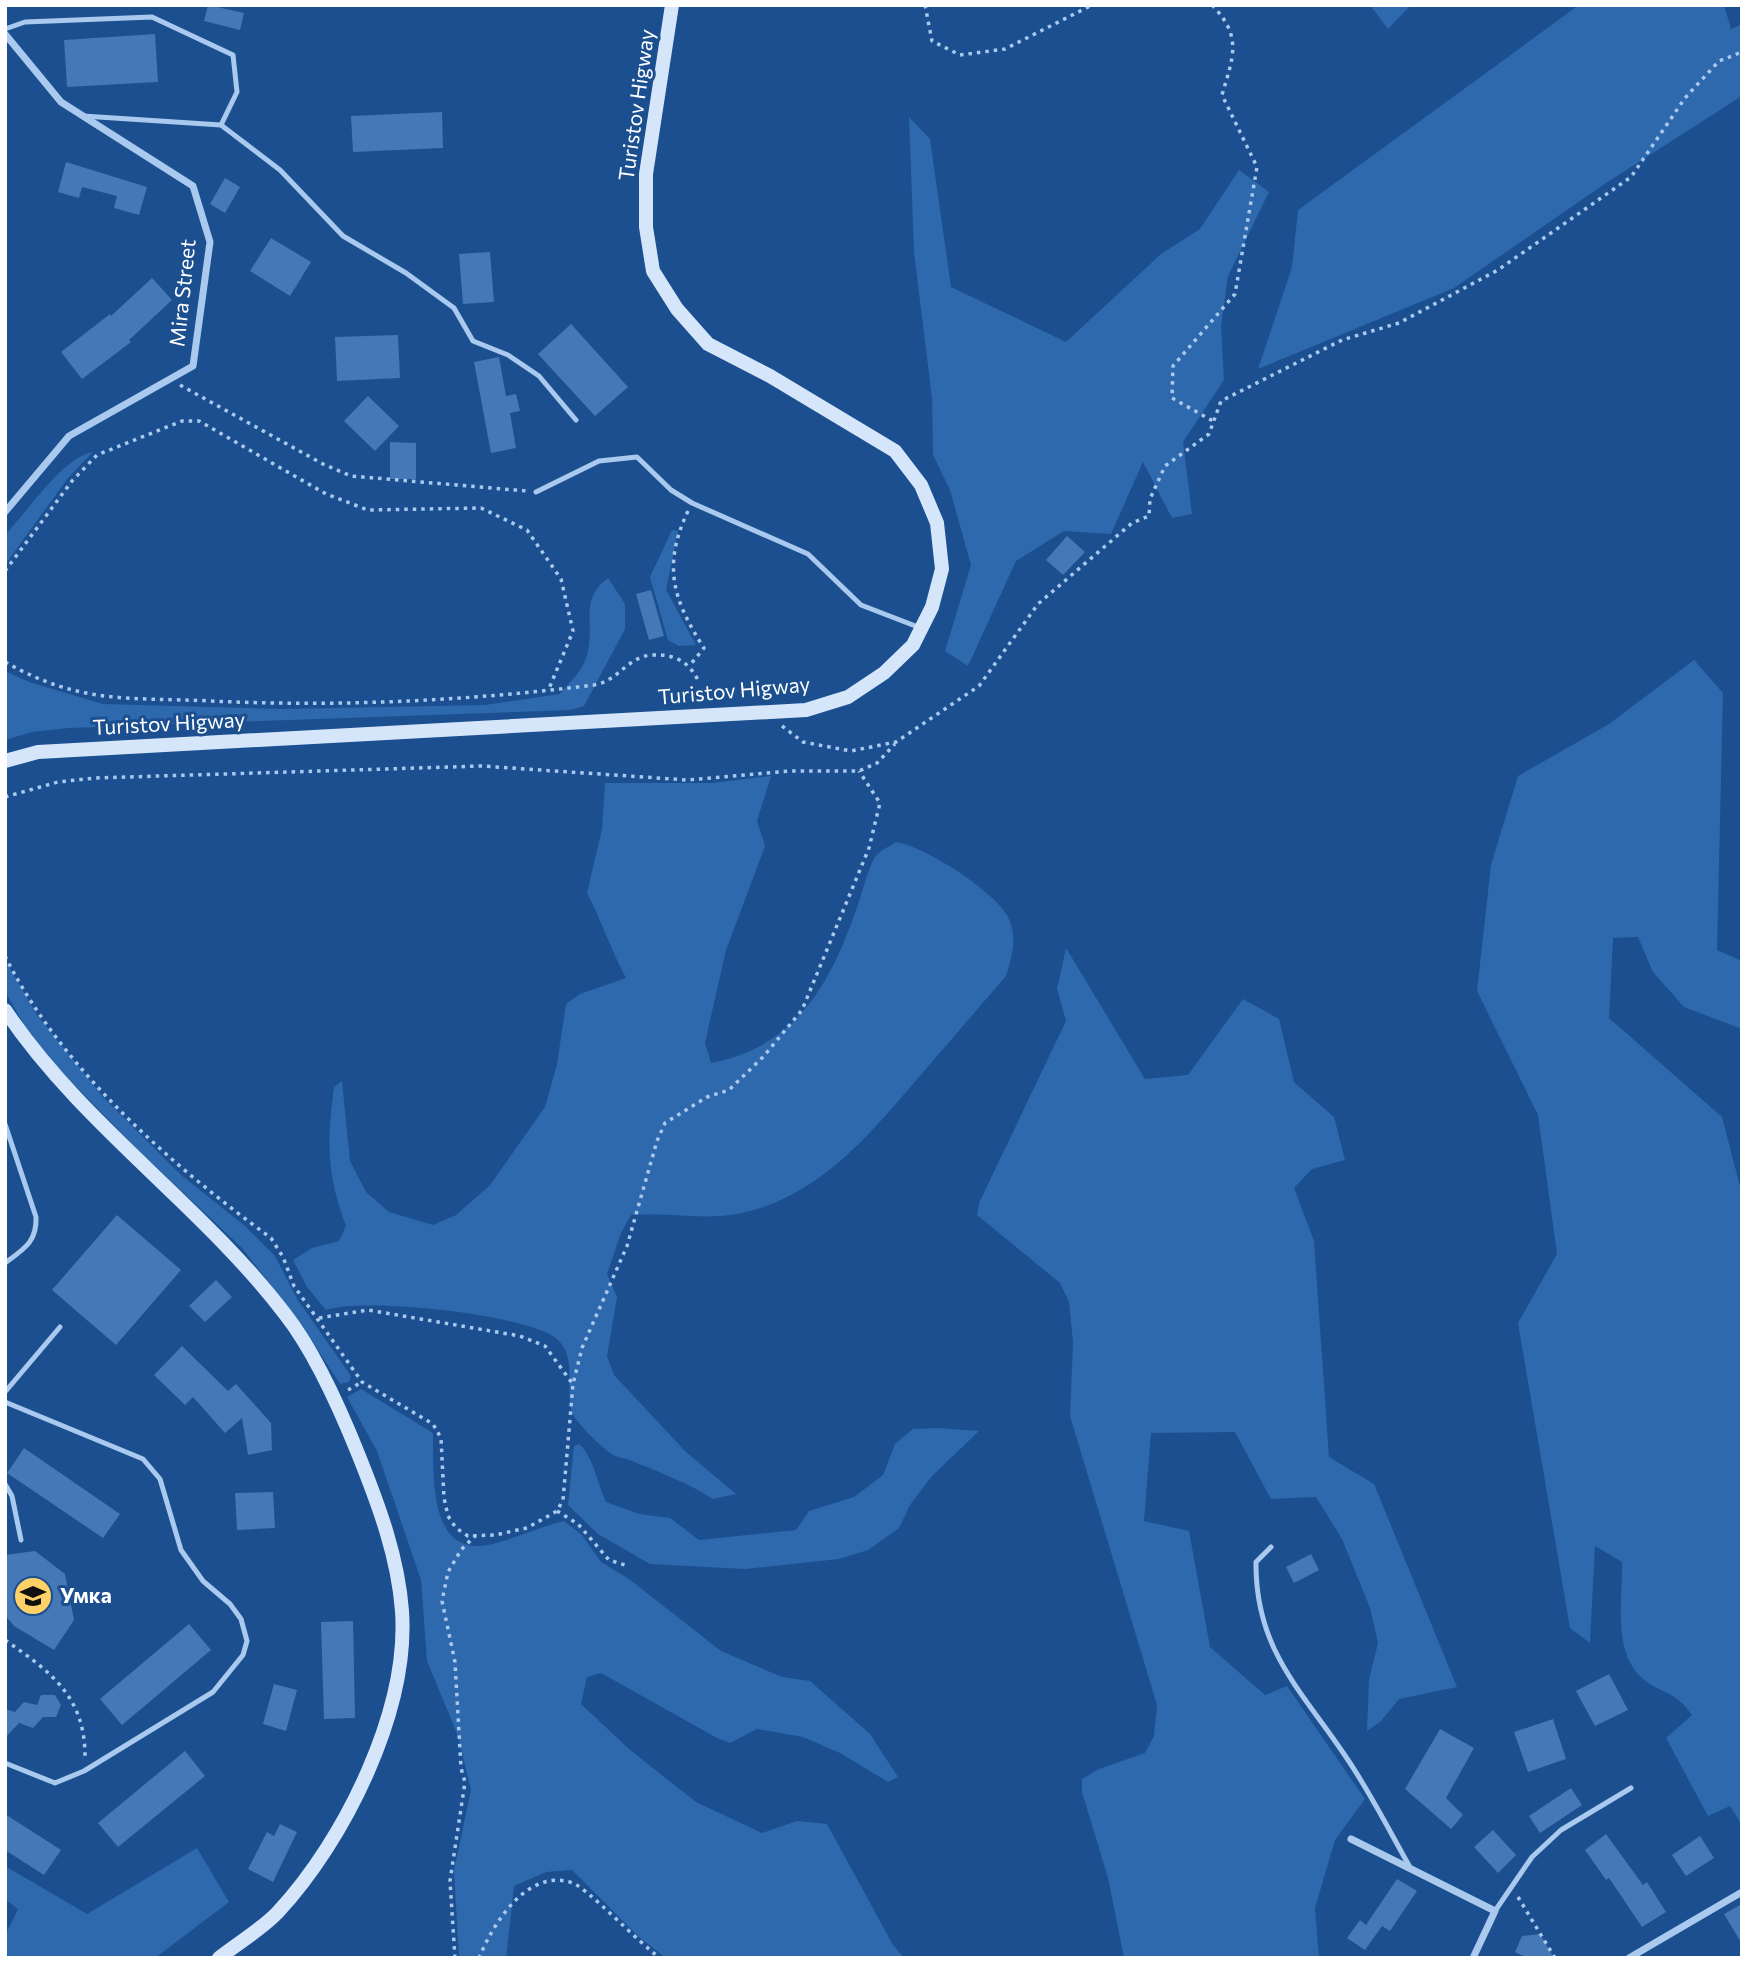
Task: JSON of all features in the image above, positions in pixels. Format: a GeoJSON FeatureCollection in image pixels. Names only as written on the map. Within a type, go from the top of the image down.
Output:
{"type":"FeatureCollection","features":[{"type":"Feature","properties":{"kind":"main road","name":"Turistov Higway"},"geometry":{"type":"LineString","coordinates":[[5,761],[38,751],[806,710],[848,697],[884,673],[913,645],[932,607],[942,569],[937,523],[921,485],[895,451],[770,376],[708,344],[677,309],[653,271],[646,226],[646,174],[672,5]]}},
{"type":"Feature","properties":{"kind":"main road"},"geometry":{"type":"LineString","coordinates":[[5,1010],[84,1108],[222,1243],[287,1316],[341,1412],[380,1509],[399,1580],[403,1650],[390,1718],[361,1785],[325,1850],[277,1913],[219,1958]]}},
{"type":"Feature","properties":{"kind":"street","name":"Mira Street"},"geometry":{"type":"LineString","coordinates":[[5,31],[61,102],[193,186],[210,242],[193,366],[69,436],[5,512]]}},
{"type":"Feature","properties":{"kind":"street"},"geometry":{"type":"LineString","coordinates":[[1351,1839],[1495,1911],[1473,1958]]}},
{"type":"Feature","properties":{"kind":"street"},"geometry":{"type":"LineString","coordinates":[[1629,1958],[1742,1892]]}},
{"type":"Feature","properties":{"kind":"lane"},"geometry":{"type":"LineString","coordinates":[[5,31],[25,22],[152,17],[233,55],[237,92],[221,125]]}},
{"type":"Feature","properties":{"kind":"lane"},"geometry":{"type":"LineString","coordinates":[[83,116],[221,125],[280,170],[343,236],[406,273],[454,309],[473,341],[508,355],[539,376],[576,420]]}},
{"type":"Feature","properties":{"kind":"lane"},"geometry":{"type":"LineString","coordinates":[[537,492],[598,461],[636,457],[671,490],[692,503],[807,554],[861,605],[921,628]]}},
{"type":"Feature","properties":{"kind":"lane"},"geometry":{"type":"LineString","coordinates":[[5,1124],[36,1217],[36,1233],[29,1245],[5,1263]]}},
{"type":"Feature","properties":{"kind":"lane"},"geometry":{"type":"LineString","coordinates":[[5,1392],[60,1328]]}},
{"type":"Feature","properties":{"kind":"lane"},"geometry":{"type":"LineString","coordinates":[[5,1402],[143,1460],[159,1479],[181,1550],[203,1581],[230,1604],[241,1619],[247,1641],[243,1655],[213,1692],[85,1771],[55,1783],[5,1763]]}},
{"type":"Feature","properties":{"kind":"lane"},"geometry":{"type":"LineString","coordinates":[[5,1484],[12,1496],[21,1540]]}},
{"type":"Feature","properties":{"kind":"lane"},"geometry":{"type":"LineString","coordinates":[[1271,1547],[1256,1562],[1255,1594],[1266,1637],[1306,1703],[1347,1758],[1412,1870]]}},
{"type":"Feature","properties":{"kind":"lane"},"geometry":{"type":"LineString","coordinates":[[1495,1911],[1532,1857],[1561,1830],[1631,1788]]}},
{"type":"Feature","properties":{"kind":"path"},"geometry":{"type":"LineString","coordinates":[[925,5],[932,41],[960,55],[1005,49],[1092,5]]}},
{"type":"Feature","properties":{"kind":"path"},"geometry":{"type":"LineString","coordinates":[[1213,5],[1230,26],[1235,50],[1222,95],[1257,167],[1235,294],[1173,366],[1172,398],[1213,421]]}},
{"type":"Feature","properties":{"kind":"path"},"geometry":{"type":"LineString","coordinates":[[5,797],[58,782],[95,778],[416,768],[516,767],[611,778],[687,780],[789,771],[859,771],[877,763],[896,742],[979,686],[1038,604],[1132,523],[1149,516],[1150,499],[1165,466],[1209,434],[1221,401],[1342,340],[1399,323],[1498,270],[1631,177],[1685,98],[1719,61],[1742,52]]}},
{"type":"Feature","properties":{"kind":"path"},"geometry":{"type":"LineString","coordinates":[[169,379],[323,464],[351,476],[537,492]]}},
{"type":"Feature","properties":{"kind":"path"},"geometry":{"type":"LineString","coordinates":[[5,571],[72,481],[97,455],[182,421],[199,421],[326,494],[368,510],[481,508],[527,530],[561,579],[573,631],[548,691]]}},
{"type":"Feature","properties":{"kind":"path"},"geometry":{"type":"LineString","coordinates":[[682,523],[674,566],[674,590],[682,616],[704,648],[690,664]]}},
{"type":"Feature","properties":{"kind":"path"},"geometry":{"type":"LineString","coordinates":[[5,662],[33,678],[85,695],[121,700],[347,704],[476,699],[600,684],[621,674],[630,661],[640,657],[674,657],[690,664],[699,682]]}},
{"type":"Feature","properties":{"kind":"path"},"geometry":{"type":"LineString","coordinates":[[764,712],[803,742],[851,751],[896,742]]}},
{"type":"Feature","properties":{"kind":"path"},"geometry":{"type":"LineString","coordinates":[[5,956],[30,999],[96,1085],[145,1133],[271,1238],[283,1257],[295,1286],[362,1382],[433,1424],[441,1438],[443,1498],[448,1516],[456,1528],[468,1536],[495,1535],[527,1528],[557,1511],[563,1500],[573,1384],[592,1320],[627,1246],[657,1141],[665,1123],[707,1097],[729,1090],[763,1057],[802,1010],[869,848],[880,803],[859,771]]}},
{"type":"Feature","properties":{"kind":"path"},"geometry":{"type":"LineString","coordinates":[[319,1318],[368,1310],[520,1336],[545,1346],[573,1384]]}},
{"type":"Feature","properties":{"kind":"path"},"geometry":{"type":"LineString","coordinates":[[557,1511],[578,1524],[609,1560],[628,1566]]}},
{"type":"Feature","properties":{"kind":"path"},"geometry":{"type":"LineString","coordinates":[[455,1958],[450,1881],[465,1782],[461,1768],[455,1662],[442,1601],[448,1572],[461,1550],[476,1536]]}},
{"type":"Feature","properties":{"kind":"path"},"geometry":{"type":"LineString","coordinates":[[5,1640],[46,1669],[72,1699],[85,1734],[85,1771]]}},
{"type":"Feature","properties":{"kind":"path"},"geometry":{"type":"LineString","coordinates":[[479,1958],[496,1919],[524,1893],[547,1882],[573,1883],[639,1944],[660,1958]]}},
{"type":"Feature","properties":{"kind":"path"},"geometry":{"type":"LineString","coordinates":[[1512,1886],[1555,1958]]}},
{"type":"Feature","properties":{"kind":"shaded area"},"geometry":{"type":"Polygon","coordinates":[[[1370,5],[1411,5],[1388,29],[1370,5]]]}},
{"type":"Feature","properties":{"kind":"shaded area"},"geometry":{"type":"Polygon","coordinates":[[[1579,5],[1724,5],[1731,29],[1742,24],[1742,96],[1606,183],[1454,288],[1258,369],[1292,267],[1298,210],[1579,5]]]}},
{"type":"Feature","properties":{"kind":"shaded area"},"geometry":{"type":"Polygon","coordinates":[[[909,117],[930,139],[951,287],[1066,342],[1161,254],[1200,229],[1239,170],[1269,192],[1228,276],[1221,326],[1224,380],[1183,442],[1192,514],[1172,518],[1143,462],[1111,534],[1064,531],[1016,561],[968,666],[945,651],[971,565],[950,490],[933,455],[932,398],[914,252],[909,117]]]}},
{"type":"Feature","properties":{"kind":"shaded area"},"geometry":{"type":"Polygon","coordinates":[[[93,452],[68,478],[5,565],[5,535],[58,474],[82,456],[93,452]]]}},
{"type":"Feature","properties":{"kind":"shaded area"},"geometry":{"type":"Polygon","coordinates":[[[672,530],[678,531],[666,590],[696,645],[679,646],[668,640],[650,577],[672,530]]]}},
{"type":"Feature","properties":{"kind":"shaded area"},"geometry":{"type":"Polygon","coordinates":[[[608,578],[625,604],[625,629],[584,706],[571,710],[69,728],[32,732],[5,740],[5,671],[29,682],[103,704],[285,709],[485,705],[560,694],[584,663],[589,646],[590,605],[599,587],[608,578]]]}},
{"type":"Feature","properties":{"kind":"shaded area"},"geometry":{"type":"Polygon","coordinates":[[[1694,660],[1723,693],[1717,950],[1742,961],[1742,1029],[1684,1007],[1653,972],[1638,937],[1613,938],[1609,1018],[1722,1117],[1742,1194],[1742,1825],[1730,1806],[1708,1816],[1666,1738],[1692,1715],[1672,1695],[1648,1683],[1632,1666],[1626,1653],[1621,1622],[1622,1562],[1595,1546],[1590,1643],[1570,1628],[1518,1323],[1557,1254],[1538,1115],[1477,991],[1491,865],[1518,776],[1609,724],[1694,660]]]}},
{"type":"Feature","properties":{"kind":"shaded area"},"geometry":{"type":"Polygon","coordinates":[[[771,776],[757,821],[765,846],[726,950],[705,1043],[711,1063],[740,1055],[765,1043],[786,1028],[804,1010],[820,989],[845,940],[875,857],[896,842],[923,852],[958,871],[989,895],[1008,917],[1013,932],[1013,947],[1006,976],[882,1120],[819,1178],[770,1205],[742,1213],[714,1216],[631,1215],[621,1233],[607,1274],[617,1297],[607,1356],[614,1375],[686,1452],[736,1494],[713,1499],[673,1478],[614,1455],[590,1435],[572,1412],[569,1365],[564,1347],[558,1340],[541,1331],[515,1323],[445,1310],[345,1306],[326,1310],[307,1287],[293,1260],[312,1248],[339,1241],[346,1226],[335,1190],[329,1141],[334,1087],[342,1081],[350,1161],[366,1192],[389,1212],[433,1225],[456,1215],[490,1185],[545,1107],[557,1064],[566,1004],[580,994],[626,978],[587,893],[602,829],[605,783],[711,783],[771,776]]]}},
{"type":"Feature","properties":{"kind":"shaded area"},"geometry":{"type":"Polygon","coordinates":[[[1066,948],[1145,1079],[1188,1075],[1243,999],[1279,1019],[1294,1082],[1334,1117],[1345,1160],[1312,1169],[1294,1188],[1314,1241],[1329,1457],[1374,1484],[1457,1687],[1399,1699],[1381,1721],[1367,1731],[1369,1679],[1378,1643],[1370,1608],[1342,1539],[1316,1497],[1271,1499],[1235,1432],[1151,1433],[1144,1521],[1189,1531],[1210,1647],[1265,1695],[1287,1686],[1365,1799],[1335,1840],[1315,1908],[1319,1958],[1124,1958],[1108,1878],[1082,1792],[1082,1779],[1099,1769],[1145,1753],[1154,1736],[1157,1705],[1070,1416],[1073,1342],[1069,1302],[1060,1283],[977,1215],[979,1203],[1066,1021],[1057,989],[1066,948]]]}},
{"type":"Feature","properties":{"kind":"shaded area"},"geometry":{"type":"Polygon","coordinates":[[[5,960],[37,1015],[104,1098],[181,1175],[245,1226],[275,1256],[297,1299],[351,1376],[349,1382],[340,1384],[299,1321],[242,1248],[139,1151],[55,1065],[25,1027],[5,991],[5,960]]]}},
{"type":"Feature","properties":{"kind":"shaded area"},"geometry":{"type":"Polygon","coordinates":[[[361,1389],[433,1433],[437,1503],[442,1521],[450,1534],[463,1543],[488,1545],[564,1521],[582,1535],[601,1562],[629,1579],[721,1651],[782,1677],[810,1681],[870,1734],[898,1777],[888,1782],[840,1753],[803,1737],[757,1729],[730,1743],[601,1673],[587,1677],[581,1704],[629,1749],[696,1802],[762,1833],[797,1821],[827,1824],[893,1945],[904,1958],[666,1958],[639,1937],[572,1870],[546,1872],[514,1886],[506,1958],[459,1958],[454,1870],[471,1790],[458,1736],[427,1661],[421,1580],[377,1451],[347,1397],[361,1389]]]}},
{"type":"Feature","properties":{"kind":"shaded area"},"geometry":{"type":"Polygon","coordinates":[[[913,1429],[979,1431],[932,1476],[910,1505],[899,1528],[868,1550],[839,1559],[745,1569],[650,1564],[598,1534],[568,1505],[574,1446],[579,1444],[592,1463],[606,1502],[639,1514],[670,1518],[699,1540],[796,1530],[809,1511],[854,1497],[883,1475],[895,1444],[913,1429]]]}},
{"type":"Feature","properties":{"kind":"shaded area"},"geometry":{"type":"Polygon","coordinates":[[[197,1848],[229,1902],[155,1958],[10,1958],[5,1952],[5,1936],[18,1909],[5,1899],[5,1866],[87,1914],[197,1848]]]}},
{"type":"Feature","properties":{"kind":"building"},"geometry":{"type":"Polygon","coordinates":[[[208,5],[244,13],[240,30],[204,21],[208,5]]]}},
{"type":"Feature","properties":{"kind":"building"},"geometry":{"type":"Polygon","coordinates":[[[155,34],[158,82],[67,87],[64,40],[155,34]]]}},
{"type":"Feature","properties":{"kind":"building"},"geometry":{"type":"Polygon","coordinates":[[[442,112],[443,148],[353,152],[351,116],[442,112]]]}},
{"type":"Feature","properties":{"kind":"building"},"geometry":{"type":"Polygon","coordinates":[[[66,162],[147,187],[139,215],[114,208],[117,196],[82,187],[79,198],[58,192],[66,162]]]}},
{"type":"Feature","properties":{"kind":"building"},"geometry":{"type":"Polygon","coordinates":[[[225,178],[240,187],[225,213],[210,204],[225,178]]]}},
{"type":"Feature","properties":{"kind":"building"},"geometry":{"type":"Polygon","coordinates":[[[271,238],[311,262],[290,296],[250,271],[271,238]]]}},
{"type":"Feature","properties":{"kind":"building"},"geometry":{"type":"Polygon","coordinates":[[[490,252],[494,302],[463,304],[459,254],[490,252]]]}},
{"type":"Feature","properties":{"kind":"building"},"geometry":{"type":"Polygon","coordinates":[[[152,278],[172,300],[129,340],[131,342],[82,379],[61,352],[110,314],[111,316],[152,278]]]}},
{"type":"Feature","properties":{"kind":"building"},"geometry":{"type":"Polygon","coordinates":[[[571,324],[628,387],[595,416],[538,354],[571,324]]]}},
{"type":"Feature","properties":{"kind":"building"},"geometry":{"type":"Polygon","coordinates":[[[398,335],[400,378],[337,381],[335,337],[398,335]]]}},
{"type":"Feature","properties":{"kind":"building"},"geometry":{"type":"Polygon","coordinates":[[[499,357],[506,396],[516,394],[520,411],[510,413],[516,448],[491,453],[474,362],[499,357]]]}},
{"type":"Feature","properties":{"kind":"building"},"geometry":{"type":"Polygon","coordinates":[[[368,396],[399,426],[375,451],[344,421],[368,396]]]}},
{"type":"Feature","properties":{"kind":"building"},"geometry":{"type":"Polygon","coordinates":[[[390,442],[416,443],[416,479],[390,479],[390,442]]]}},
{"type":"Feature","properties":{"kind":"building"},"geometry":{"type":"Polygon","coordinates":[[[1067,536],[1085,552],[1063,575],[1046,560],[1067,536]]]}},
{"type":"Feature","properties":{"kind":"building"},"geometry":{"type":"Polygon","coordinates":[[[651,590],[664,636],[649,640],[636,594],[651,590]]]}},
{"type":"Feature","properties":{"kind":"building"},"geometry":{"type":"Polygon","coordinates":[[[117,1215],[181,1270],[116,1345],[52,1290],[117,1215]]]}},
{"type":"Feature","properties":{"kind":"building"},"geometry":{"type":"Polygon","coordinates":[[[216,1280],[232,1297],[205,1322],[189,1306],[216,1280]]]}},
{"type":"Feature","properties":{"kind":"building"},"geometry":{"type":"Polygon","coordinates":[[[182,1346],[228,1391],[236,1384],[271,1423],[272,1450],[248,1455],[242,1418],[225,1433],[193,1397],[185,1405],[154,1375],[182,1346]]]}},
{"type":"Feature","properties":{"kind":"building"},"geometry":{"type":"Polygon","coordinates":[[[24,1448],[120,1514],[103,1538],[7,1473],[24,1448]]]}},
{"type":"Feature","properties":{"kind":"building"},"geometry":{"type":"Polygon","coordinates":[[[273,1492],[275,1528],[237,1530],[235,1493],[273,1492]]]}},
{"type":"Feature","properties":{"kind":"building"},"geometry":{"type":"Polygon","coordinates":[[[35,1551],[65,1574],[74,1620],[54,1650],[14,1626],[5,1615],[5,1555],[35,1551]]]}},
{"type":"Feature","properties":{"kind":"building"},"geometry":{"type":"Polygon","coordinates":[[[1311,1554],[1319,1570],[1294,1583],[1286,1567],[1311,1554]]]}},
{"type":"Feature","properties":{"kind":"building"},"geometry":{"type":"Polygon","coordinates":[[[353,1621],[355,1718],[324,1719],[321,1622],[353,1621]]]}},
{"type":"Feature","properties":{"kind":"building"},"geometry":{"type":"Polygon","coordinates":[[[189,1624],[211,1650],[122,1725],[100,1699],[189,1624]]]}},
{"type":"Feature","properties":{"kind":"building"},"geometry":{"type":"Polygon","coordinates":[[[1609,1674],[1628,1710],[1595,1726],[1576,1691],[1609,1674]]]}},
{"type":"Feature","properties":{"kind":"building"},"geometry":{"type":"Polygon","coordinates":[[[274,1684],[297,1690],[286,1731],[263,1724],[274,1684]]]}},
{"type":"Feature","properties":{"kind":"building"},"geometry":{"type":"Polygon","coordinates":[[[41,1695],[55,1695],[61,1705],[56,1717],[43,1717],[33,1728],[19,1723],[5,1738],[5,1709],[15,1712],[24,1702],[37,1705],[41,1695]]]}},
{"type":"Feature","properties":{"kind":"building"},"geometry":{"type":"Polygon","coordinates":[[[1553,1719],[1566,1759],[1528,1772],[1514,1732],[1553,1719]]]}},
{"type":"Feature","properties":{"kind":"building"},"geometry":{"type":"Polygon","coordinates":[[[1440,1729],[1474,1748],[1446,1798],[1463,1815],[1451,1829],[1405,1789],[1440,1729]]]}},
{"type":"Feature","properties":{"kind":"building"},"geometry":{"type":"Polygon","coordinates":[[[185,1751],[205,1776],[118,1847],[98,1823],[185,1751]]]}},
{"type":"Feature","properties":{"kind":"building"},"geometry":{"type":"Polygon","coordinates":[[[1571,1788],[1582,1805],[1540,1833],[1529,1816],[1571,1788]]]}},
{"type":"Feature","properties":{"kind":"building"},"geometry":{"type":"Polygon","coordinates":[[[5,1814],[61,1850],[44,1875],[5,1850],[5,1814]]]}},
{"type":"Feature","properties":{"kind":"building"},"geometry":{"type":"Polygon","coordinates":[[[280,1824],[297,1832],[273,1882],[248,1869],[267,1832],[274,1836],[280,1824]]]}},
{"type":"Feature","properties":{"kind":"building"},"geometry":{"type":"Polygon","coordinates":[[[1493,1830],[1516,1855],[1498,1873],[1474,1847],[1493,1830]]]}},
{"type":"Feature","properties":{"kind":"building"},"geometry":{"type":"Polygon","coordinates":[[[1606,1834],[1643,1885],[1647,1882],[1666,1912],[1642,1927],[1609,1878],[1606,1880],[1585,1850],[1606,1834]]]}},
{"type":"Feature","properties":{"kind":"building"},"geometry":{"type":"Polygon","coordinates":[[[1700,1836],[1714,1858],[1686,1876],[1672,1855],[1700,1836]]]}},
{"type":"Feature","properties":{"kind":"building"},"geometry":{"type":"Polygon","coordinates":[[[1397,1879],[1417,1891],[1390,1931],[1382,1926],[1365,1950],[1347,1938],[1360,1920],[1366,1925],[1397,1879]]]}},
{"type":"Feature","properties":{"kind":"building"},"geometry":{"type":"Polygon","coordinates":[[[1742,1904],[1742,1944],[1724,1914],[1742,1904]]]}},
{"type":"Feature","properties":{"kind":"building"},"geometry":{"type":"Polygon","coordinates":[[[1540,1934],[1554,1958],[1527,1958],[1515,1952],[1522,1936],[1540,1934]]]}},
{"type":"Feature","properties":{"kind":"place","name":"Умка"},"geometry":{"type":"Point","coordinates":[33,1596]}}]}
